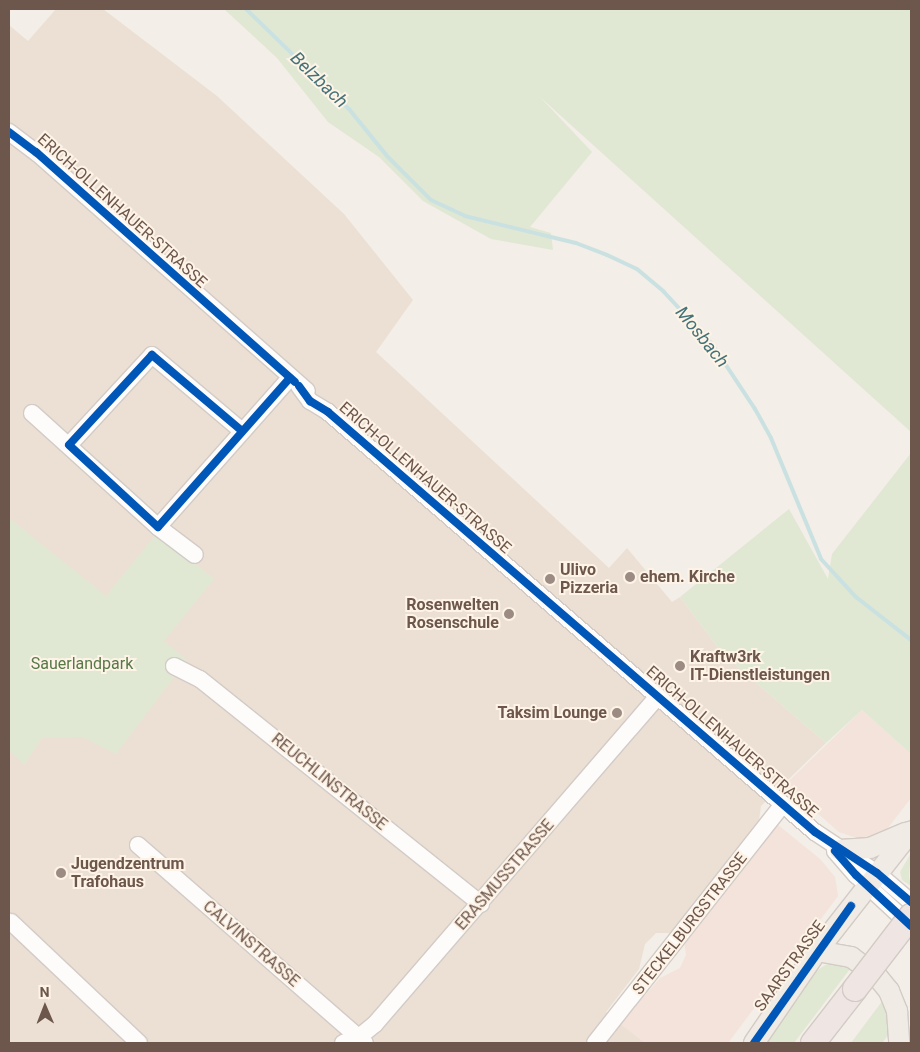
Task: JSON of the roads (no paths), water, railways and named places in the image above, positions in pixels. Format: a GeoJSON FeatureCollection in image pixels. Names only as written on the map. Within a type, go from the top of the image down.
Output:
{"type":"FeatureCollection","features":[{"type":"Feature","properties":{"kind":"highway"},"geometry":{"type":"LineString","coordinates":[[832,1043],[861,993],[911,916]]}},
{"type":"Feature","properties":{"kind":"highway"},"geometry":{"type":"LineString","coordinates":[[813,1043],[911,940]]}},
{"type":"Feature","properties":{"kind":"main road"},"geometry":{"type":"LineString","coordinates":[[834,846],[870,848],[887,843],[911,830]]}},
{"type":"Feature","properties":{"kind":"main road","name":"SAARSTRASSE"},"geometry":{"type":"LineString","coordinates":[[754,1043],[817,950],[911,830]]}},
{"type":"Feature","properties":{"kind":"main road"},"geometry":{"type":"LineString","coordinates":[[817,950],[851,957],[876,975],[889,991],[897,1011],[900,1043]]}},
{"type":"Feature","properties":{"kind":"main road"},"geometry":{"type":"LineString","coordinates":[[900,1043],[911,1032]]}},
{"type":"Feature","properties":{"kind":"street","name":"ERICH-OLLENHAUER-STRASSE"},"geometry":{"type":"LineString","coordinates":[[10,134],[32,157],[48,165],[294,382],[310,401],[328,412],[872,879],[911,926]]}},
{"type":"Feature","properties":{"kind":"street"},"geometry":{"type":"LineString","coordinates":[[69,445],[152,355],[242,431]]}},
{"type":"Feature","properties":{"kind":"street"},"geometry":{"type":"LineString","coordinates":[[158,527],[242,431],[294,382]]}},
{"type":"Feature","properties":{"kind":"street"},"geometry":{"type":"LineString","coordinates":[[32,412],[158,527],[195,555]]}},
{"type":"Feature","properties":{"kind":"street","name":"REUCHLINSTRASSE"},"geometry":{"type":"LineString","coordinates":[[174,666],[207,684],[481,904]]}},
{"type":"Feature","properties":{"kind":"street","name":"ERASMUSSTRASSE"},"geometry":{"type":"LineString","coordinates":[[343,1043],[362,1040],[658,696]]}},
{"type":"Feature","properties":{"kind":"street","name":"STECKELBURGSTRASSE"},"geometry":{"type":"LineString","coordinates":[[596,1043],[783,804]]}},
{"type":"Feature","properties":{"kind":"street","name":"CALVINSTRASSE"},"geometry":{"type":"LineString","coordinates":[[138,845],[362,1040]]}},
{"type":"Feature","properties":{"kind":"street","name":"ERICH-OLLENHAUER-STRASSE"},"geometry":{"type":"LineString","coordinates":[[872,879],[911,902]]}},
{"type":"Feature","properties":{"kind":"street"},"geometry":{"type":"LineString","coordinates":[[11,922],[139,1043]]}},
{"type":"Feature","properties":{"kind":"waterway","name":"Mosbach"},"geometry":{"type":"LineString","coordinates":[[246,9],[349,109],[387,156],[431,200],[465,216],[576,243],[607,255],[637,269],[664,292],[712,344],[755,409],[771,438],[821,559],[856,597],[911,640]]}},
{"type":"Feature","properties":{"kind":"place","name":"ehem. Kirche"},"geometry":{"type":"Point","coordinates":[630,577]}},
{"type":"Feature","properties":{"kind":"place","name":"Ulivo Pizzeria"},"geometry":{"type":"Point","coordinates":[550,579]}},
{"type":"Feature","properties":{"kind":"place","name":"Rosenwelten Rosenschule"},"geometry":{"type":"Point","coordinates":[509,614]}},
{"type":"Feature","properties":{"kind":"place","name":"Kraftw3rk IT-Dienstleistungen"},"geometry":{"type":"Point","coordinates":[680,666]}},
{"type":"Feature","properties":{"kind":"place","name":"Taksim Lounge"},"geometry":{"type":"Point","coordinates":[617,713]}},
{"type":"Feature","properties":{"kind":"place","name":"Jugendzentrum Trafohaus"},"geometry":{"type":"Point","coordinates":[61,873]}},
{"type":"Feature","properties":{"kind":"water label","name":"Belzbach"},"geometry":{"type":"Point","coordinates":[319,80]}},
{"type":"Feature","properties":{"kind":"park label","name":"Sauerlandpark"},"geometry":{"type":"Point","coordinates":[82,664]}}]}
